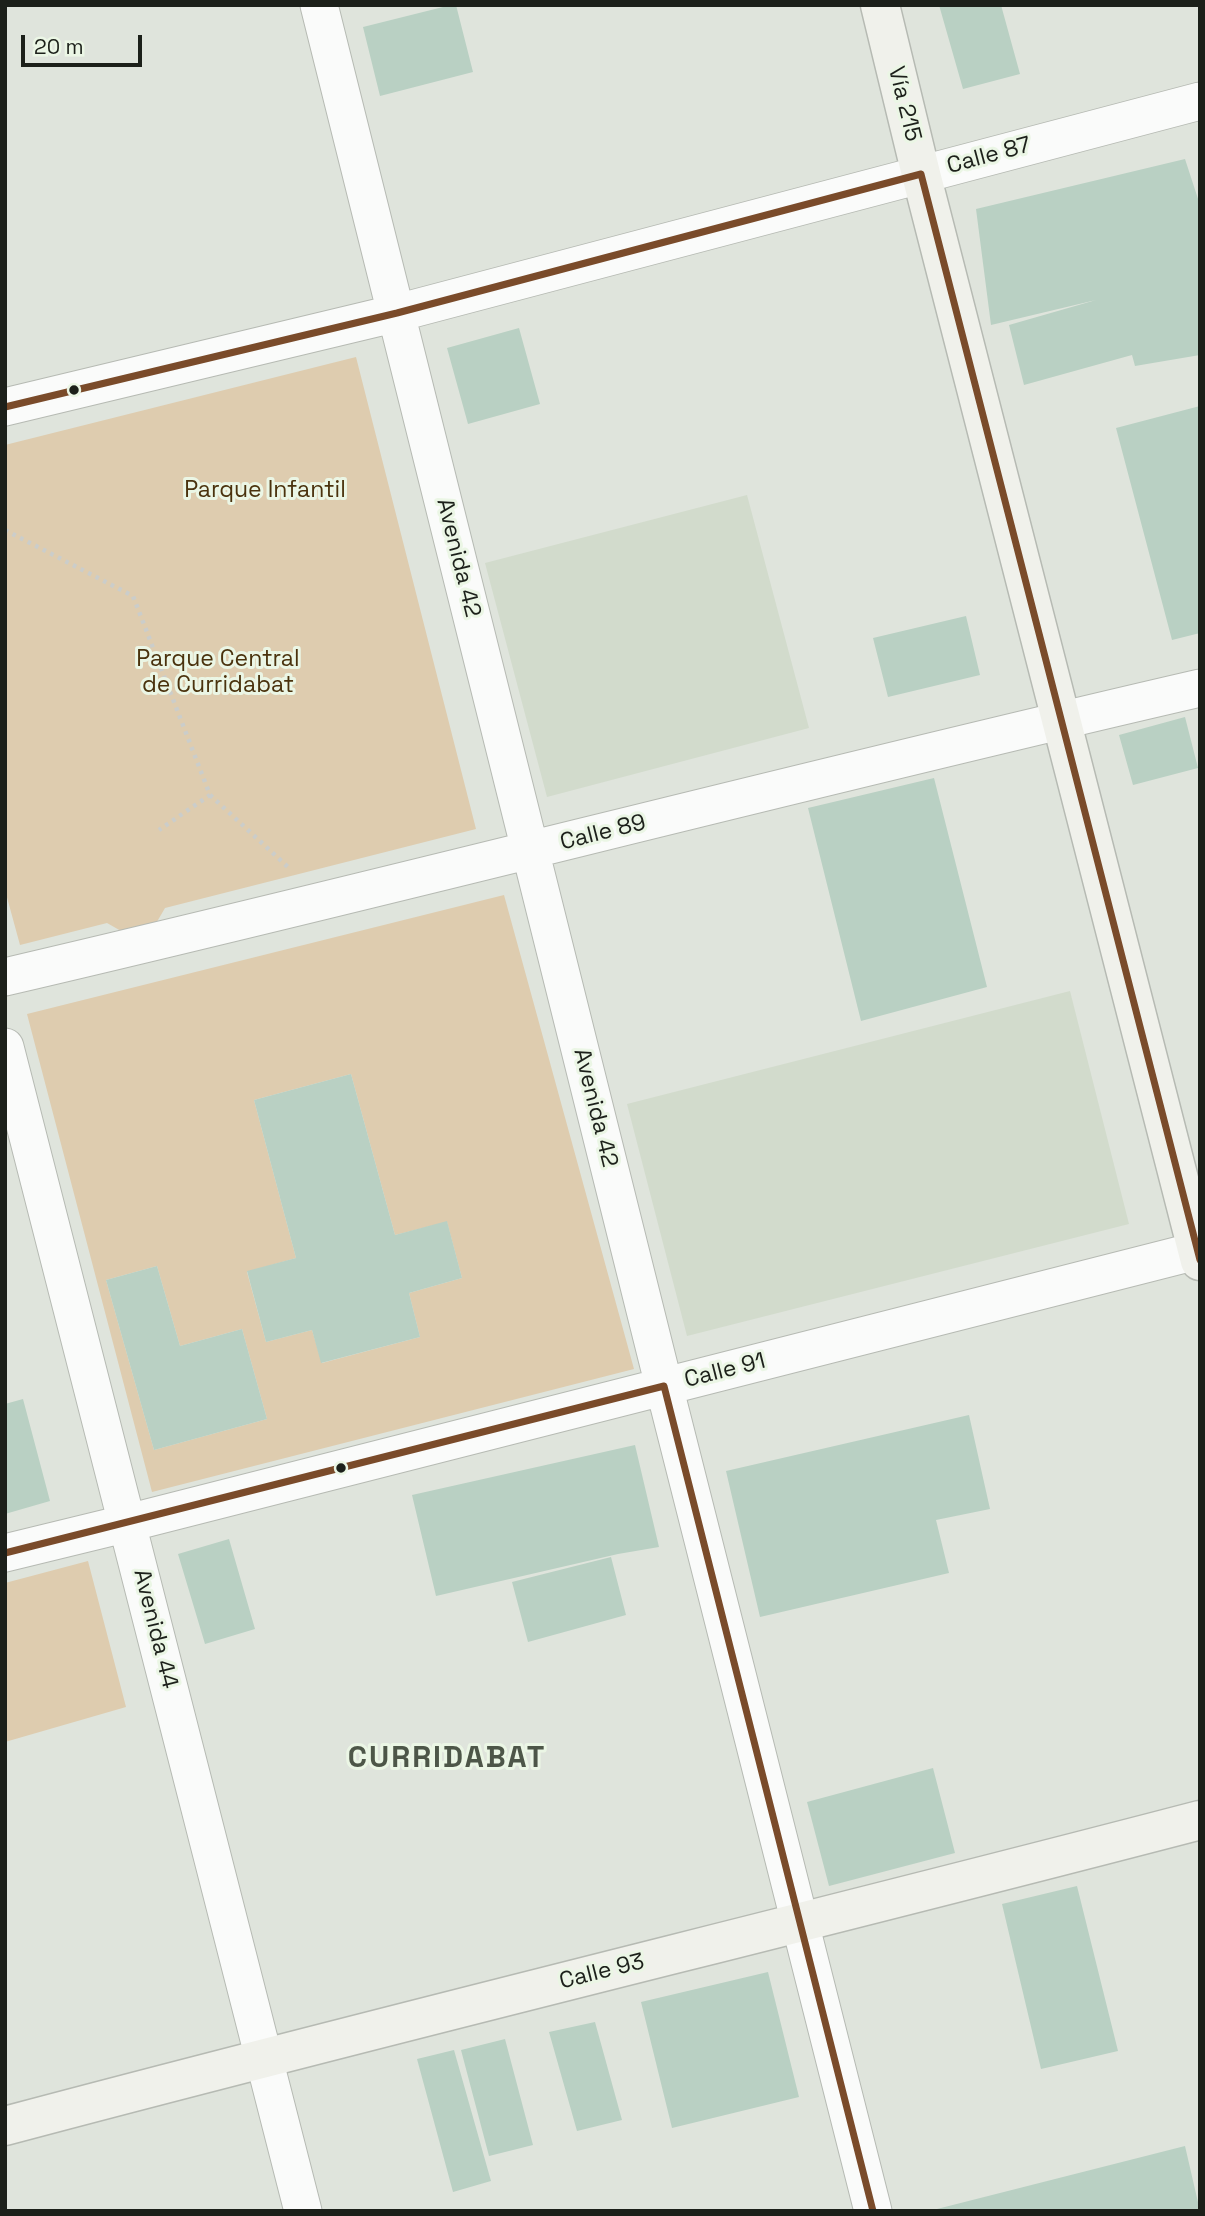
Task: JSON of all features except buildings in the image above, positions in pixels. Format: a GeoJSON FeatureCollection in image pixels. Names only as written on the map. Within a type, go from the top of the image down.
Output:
{"type":"FeatureCollection","features":[{"type":"Feature","properties":{"kind":"main road","name":"Vía 215"},"geometry":{"type":"LineString","coordinates":[[880,5],[1199,1254]]}},
{"type":"Feature","properties":{"kind":"main road","name":"Calle 93"},"geometry":{"type":"LineString","coordinates":[[5,2126],[264,2057],[1200,1820]]}},
{"type":"Feature","properties":{"kind":"street","name":"Avenida 42"},"geometry":{"type":"LineString","coordinates":[[319,5],[873,2211]]}},
{"type":"Feature","properties":{"kind":"street","name":"Calle 87"},"geometry":{"type":"LineString","coordinates":[[5,407],[397,313],[1200,101]]}},
{"type":"Feature","properties":{"kind":"street","name":"Calle 89"},"geometry":{"type":"LineString","coordinates":[[5,977],[1062,719],[1200,688]]}},
{"type":"Feature","properties":{"kind":"street","name":"Avenida 44"},"geometry":{"type":"LineString","coordinates":[[5,1047],[303,2211]]}},
{"type":"Feature","properties":{"kind":"street","name":"Calle 91"},"geometry":{"type":"LineString","coordinates":[[5,1553],[1199,1254]]}},
{"type":"Feature","properties":{"kind":"path"},"geometry":{"type":"LineString","coordinates":[[5,530],[133,596],[210,795],[325,901]]}},
{"type":"Feature","properties":{"kind":"path"},"geometry":{"type":"LineString","coordinates":[[159,830],[210,795]]}},
{"type":"Feature","properties":{"kind":"shaded area"},"geometry":{"type":"Polygon","coordinates":[[[747,495],[809,728],[547,797],[485,563],[747,495]]]}},
{"type":"Feature","properties":{"kind":"shaded area"},"geometry":{"type":"Polygon","coordinates":[[[1070,991],[1129,1224],[687,1336],[627,1104],[1070,991]]]}},
{"type":"Feature","properties":{"kind":"green space","name":"Parque Central de Curridabat"},"geometry":{"type":"Polygon","coordinates":[[[356,357],[476,829],[165,908],[144,944],[107,923],[20,945],[5,890],[5,445],[356,357]]]}},
{"type":"Feature","properties":{"kind":"green space"},"geometry":{"type":"Polygon","coordinates":[[[504,895],[634,1369],[152,1492],[27,1014],[504,895]],[[351,1074],[254,1100],[296,1258],[247,1272],[266,1342],[312,1330],[322,1363],[420,1337],[409,1293],[462,1278],[447,1222],[395,1235],[351,1074]],[[157,1266],[106,1280],[154,1450],[267,1419],[242,1329],[180,1346],[157,1266]]]}},
{"type":"Feature","properties":{"kind":"green space"},"geometry":{"type":"Polygon","coordinates":[[[88,1561],[126,1707],[5,1742],[5,1583],[88,1561]]]}},
{"type":"Feature","properties":{"kind":"transit line"},"geometry":{"type":"LineString","coordinates":[[5,407],[397,313],[921,174],[1200,1260]]}},
{"type":"Feature","properties":{"kind":"transit line"},"geometry":{"type":"LineString","coordinates":[[5,1553],[664,1386],[873,2211]]}},
{"type":"Feature","properties":{"kind":"district","name":"CURRIDABAT"},"geometry":{"type":"Point","coordinates":[447,1759]}},
{"type":"Feature","properties":{"kind":"park label","name":"Parque Infantil"},"geometry":{"type":"Point","coordinates":[265,491]}}]}
